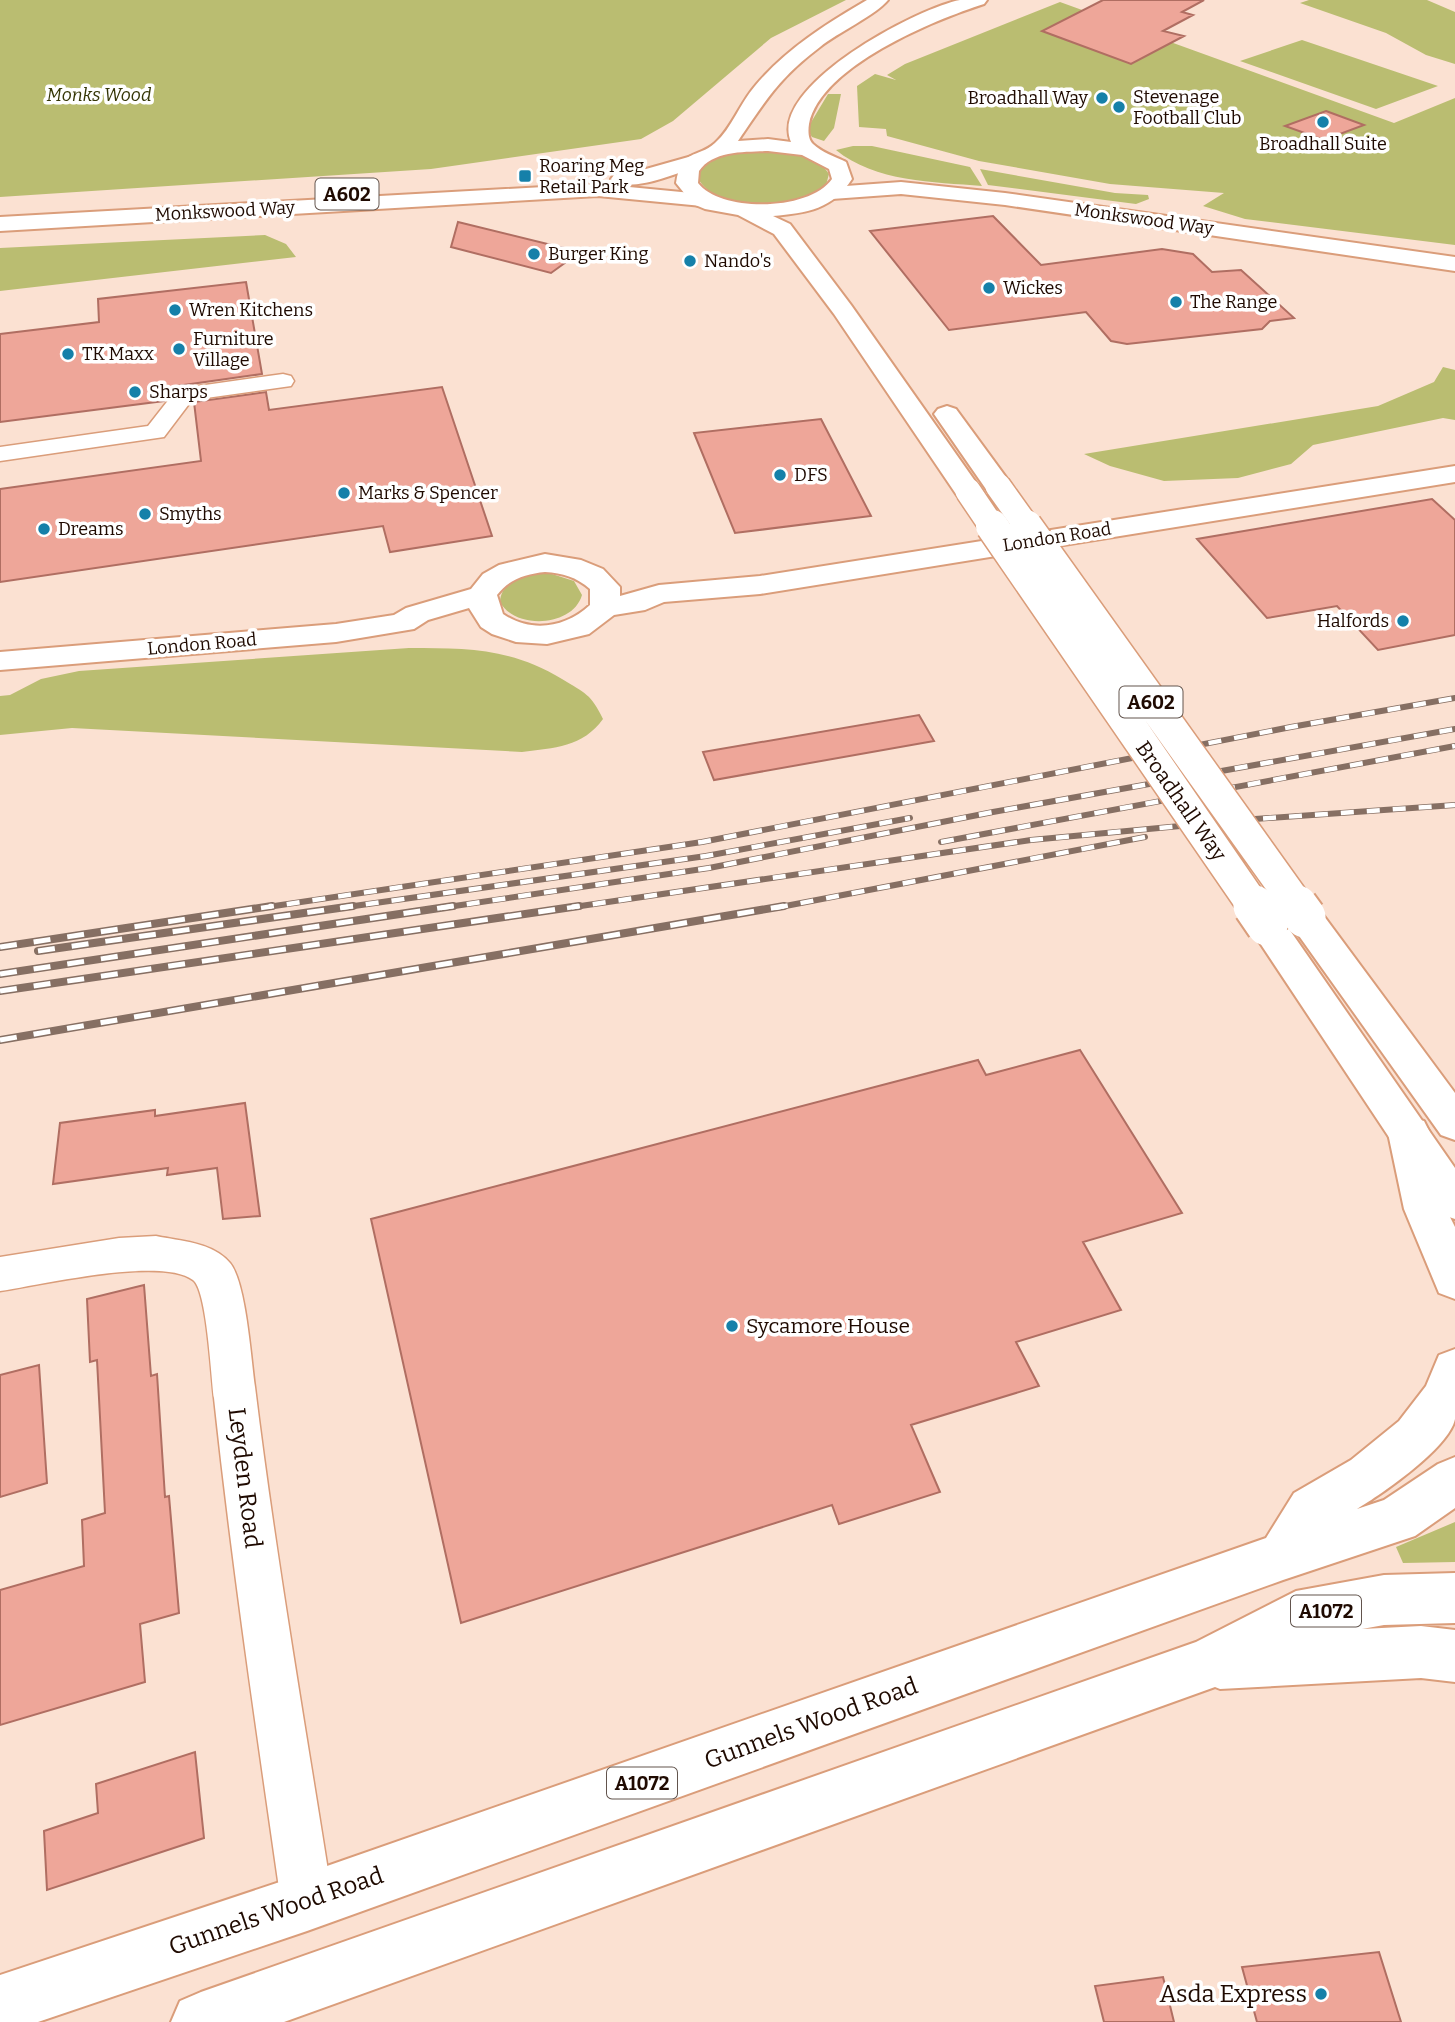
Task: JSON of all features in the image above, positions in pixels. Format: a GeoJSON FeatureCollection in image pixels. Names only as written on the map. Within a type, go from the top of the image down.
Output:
{"type":"FeatureCollection","features":[{"type":"Feature","properties":{"kind":"main road"},"geometry":{"type":"LineString","coordinates":[[719,151],[734,135],[760,92],[785,67],[856,13],[879,0]]}},
{"type":"Feature","properties":{"kind":"main road"},"geometry":{"type":"LineString","coordinates":[[807,150],[801,142],[798,130],[812,101],[831,77],[895,32],[978,0]]}},
{"type":"Feature","properties":{"kind":"main road","name":"Monkswood Way"},"geometry":{"type":"LineString","coordinates":[[0,214],[626,179],[648,176],[719,151],[768,145],[807,150],[839,166],[912,182],[1008,191],[1455,255]]}},
{"type":"Feature","properties":{"kind":"main road"},"geometry":{"type":"LineString","coordinates":[[692,162],[687,170],[687,183],[702,200]]}},
{"type":"Feature","properties":{"kind":"main road"},"geometry":{"type":"LineString","coordinates":[[812,225],[812,217],[842,179],[839,166]]}},
{"type":"Feature","properties":{"kind":"main road","name":"Monkswood Way"},"geometry":{"type":"LineString","coordinates":[[0,224],[598,190],[702,200],[746,211],[801,205],[827,196],[901,188],[1004,199],[1455,264]]}},
{"type":"Feature","properties":{"kind":"main road","name":"Broadhall Way"},"geometry":{"type":"LineString","coordinates":[[746,211],[782,229],[983,489],[1453,1118]]}},
{"type":"Feature","properties":{"kind":"main road","name":"Broadhall Way"},"geometry":{"type":"LineString","coordinates":[[935,398],[983,489],[1267,925],[1455,1202]]}},
{"type":"Feature","properties":{"kind":"main road","name":"London Road"},"geometry":{"type":"LineString","coordinates":[[604,607],[634,604],[659,594],[761,585],[1455,474]]}},
{"type":"Feature","properties":{"kind":"main road"},"geometry":{"type":"LineString","coordinates":[[566,564],[598,578],[605,587],[604,607],[591,621],[574,629],[552,634],[513,632],[487,608],[498,577],[520,566],[566,564]]}},
{"type":"Feature","properties":{"kind":"main road","name":"London Road"},"geometry":{"type":"LineString","coordinates":[[598,578],[659,594]]}},
{"type":"Feature","properties":{"kind":"main road","name":"London Road"},"geometry":{"type":"LineString","coordinates":[[0,661],[336,633],[403,623],[421,630],[471,625],[487,608]]}},
{"type":"Feature","properties":{"kind":"main road"},"geometry":{"type":"LineString","coordinates":[[1408,1130],[1425,1209],[1455,1280]]}},
{"type":"Feature","properties":{"kind":"main road"},"geometry":{"type":"LineString","coordinates":[[1283,1556],[1311,1510],[1368,1476],[1416,1436],[1445,1397],[1455,1368]]}},
{"type":"Feature","properties":{"kind":"main road","name":"Gunnels Wood Road"},"geometry":{"type":"LineString","coordinates":[[0,2005],[307,1902],[1283,1556],[1398,1519],[1455,1480]]}},
{"type":"Feature","properties":{"kind":"main road","name":"A1072"},"geometry":{"type":"LineString","coordinates":[[201,2022],[1208,1664],[1296,1616],[1384,1600],[1455,1598]]}},
{"type":"Feature","properties":{"kind":"main road"},"geometry":{"type":"LineString","coordinates":[[1208,1664],[1421,1652],[1455,1656]]}},
{"type":"Feature","properties":{"kind":"street"},"geometry":{"type":"LineString","coordinates":[[0,454],[156,432],[185,394],[283,381]]}},
{"type":"Feature","properties":{"kind":"street","name":"Leyden Road"},"geometry":{"type":"LineString","coordinates":[[0,1274],[119,1255],[156,1254],[200,1262],[216,1275],[226,1320],[248,1511],[307,1902]]}},
{"type":"Feature","properties":{"kind":"green space","name":"Monks Wood"},"geometry":{"type":"Polygon","coordinates":[[[0,0],[846,0],[771,38],[673,121],[641,139],[431,169],[0,197],[0,0]]]}},
{"type":"Feature","properties":{"kind":"green space"},"geometry":{"type":"Polygon","coordinates":[[[1309,0],[1427,0],[1455,12],[1455,64],[1426,55],[1386,33],[1300,3],[1309,0]]]}},
{"type":"Feature","properties":{"kind":"green space","name":"Stevenage Football Club"},"geometry":{"type":"Polygon","coordinates":[[[1060,2],[1394,123],[1455,98],[1455,245],[1245,219],[1203,206],[1224,193],[1110,184],[979,161],[887,136],[886,129],[859,127],[857,86],[875,74],[896,80],[887,75],[905,64],[1060,2]]]}},
{"type":"Feature","properties":{"kind":"green space"},"geometry":{"type":"Polygon","coordinates":[[[1302,40],[1438,86],[1376,109],[1240,61],[1302,40]]]}},
{"type":"Feature","properties":{"kind":"green space"},"geometry":{"type":"Polygon","coordinates":[[[828,94],[841,94],[834,128],[824,141],[812,137],[807,129],[828,94]]]}},
{"type":"Feature","properties":{"kind":"green space"},"geometry":{"type":"Polygon","coordinates":[[[872,146],[970,167],[982,186],[925,181],[887,174],[852,161],[836,150],[872,146]]]}},
{"type":"Feature","properties":{"kind":"green space"},"geometry":{"type":"Polygon","coordinates":[[[763,150],[800,154],[816,161],[829,174],[826,185],[798,199],[759,204],[722,198],[707,190],[698,178],[701,169],[715,158],[763,150]]]}},
{"type":"Feature","properties":{"kind":"green space"},"geometry":{"type":"Polygon","coordinates":[[[980,169],[1115,193],[1148,195],[1149,199],[1136,204],[988,185],[980,169]]]}},
{"type":"Feature","properties":{"kind":"green space"},"geometry":{"type":"Polygon","coordinates":[[[265,235],[286,244],[296,257],[0,291],[0,248],[265,235]]]}},
{"type":"Feature","properties":{"kind":"green space"},"geometry":{"type":"Polygon","coordinates":[[[1443,367],[1455,370],[1455,420],[1443,418],[1313,445],[1291,464],[1238,478],[1164,481],[1110,466],[1084,454],[1378,406],[1434,382],[1443,367]]]}},
{"type":"Feature","properties":{"kind":"green space"},"geometry":{"type":"Polygon","coordinates":[[[538,574],[552,574],[574,581],[582,595],[577,606],[568,614],[543,621],[530,621],[507,611],[500,602],[508,585],[538,574]]]}},
{"type":"Feature","properties":{"kind":"green space"},"geometry":{"type":"Polygon","coordinates":[[[409,648],[488,652],[525,661],[582,691],[595,704],[603,719],[577,741],[522,752],[72,728],[0,735],[0,696],[10,695],[41,679],[79,671],[409,648]]]}},
{"type":"Feature","properties":{"kind":"green space"},"geometry":{"type":"Polygon","coordinates":[[[1455,1522],[1455,1562],[1403,1563],[1396,1547],[1455,1522]]]}},
{"type":"Feature","properties":{"kind":"building"},"geometry":{"type":"Polygon","coordinates":[[[1103,0],[1204,0],[1182,12],[1193,15],[1163,31],[1184,36],[1131,64],[1042,31],[1103,0]]]}},
{"type":"Feature","properties":{"kind":"building","name":"Broadhall Suite"},"geometry":{"type":"Polygon","coordinates":[[[1326,111],[1364,125],[1324,140],[1285,126],[1326,111]]]}},
{"type":"Feature","properties":{"kind":"building"},"geometry":{"type":"Polygon","coordinates":[[[993,216],[1041,265],[1162,249],[1193,254],[1212,272],[1241,270],[1294,318],[1270,321],[1262,329],[1127,344],[1111,341],[1086,312],[949,330],[870,231],[993,216]]]}},
{"type":"Feature","properties":{"kind":"building"},"geometry":{"type":"Polygon","coordinates":[[[458,222],[580,252],[551,273],[451,247],[458,222]]]}},
{"type":"Feature","properties":{"kind":"building"},"geometry":{"type":"Polygon","coordinates":[[[246,282],[262,374],[177,386],[164,401],[0,422],[0,334],[99,322],[98,299],[246,282]]]}},
{"type":"Feature","properties":{"kind":"building","name":"Marks & Spencer"},"geometry":{"type":"Polygon","coordinates":[[[442,387],[492,536],[390,552],[383,526],[0,582],[0,489],[201,461],[194,402],[266,392],[269,410],[442,387]]]}},
{"type":"Feature","properties":{"kind":"building","name":"DFS"},"geometry":{"type":"Polygon","coordinates":[[[821,419],[871,516],[735,533],[694,433],[821,419]]]}},
{"type":"Feature","properties":{"kind":"building"},"geometry":{"type":"Polygon","coordinates":[[[1432,499],[1455,520],[1455,635],[1378,650],[1337,606],[1267,618],[1197,539],[1432,499]]]}},
{"type":"Feature","properties":{"kind":"building"},"geometry":{"type":"Polygon","coordinates":[[[919,715],[934,741],[714,780],[703,752],[919,715]]]}},
{"type":"Feature","properties":{"kind":"building","name":"Sycamore House"},"geometry":{"type":"Polygon","coordinates":[[[1080,1050],[1182,1213],[1083,1242],[1121,1310],[1016,1342],[1039,1386],[911,1425],[940,1492],[839,1524],[832,1505],[461,1623],[371,1219],[978,1060],[986,1075],[1080,1050]]]}},
{"type":"Feature","properties":{"kind":"building"},"geometry":{"type":"Polygon","coordinates":[[[245,1103],[260,1216],[223,1219],[217,1168],[167,1175],[168,1168],[53,1184],[60,1123],[155,1110],[155,1116],[245,1103]]]}},
{"type":"Feature","properties":{"kind":"building"},"geometry":{"type":"Polygon","coordinates":[[[144,1285],[151,1376],[157,1374],[165,1497],[169,1496],[179,1613],[140,1624],[145,1682],[0,1725],[0,1590],[84,1566],[82,1520],[105,1513],[97,1360],[90,1362],[87,1299],[144,1285]]]}},
{"type":"Feature","properties":{"kind":"building"},"geometry":{"type":"Polygon","coordinates":[[[39,1365],[47,1483],[0,1497],[0,1375],[39,1365]]]}},
{"type":"Feature","properties":{"kind":"building"},"geometry":{"type":"Polygon","coordinates":[[[195,1752],[204,1838],[47,1890],[44,1831],[98,1813],[96,1784],[195,1752]]]}},
{"type":"Feature","properties":{"kind":"building","name":"Asda Express"},"geometry":{"type":"Polygon","coordinates":[[[1379,1952],[1401,2022],[1257,2022],[1242,1967],[1379,1952]]]}},
{"type":"Feature","properties":{"kind":"building"},"geometry":{"type":"Polygon","coordinates":[[[1163,1977],[1174,2022],[1104,2022],[1095,1986],[1163,1977]]]}},
{"type":"Feature","properties":{"kind":"railway"},"geometry":{"type":"LineString","coordinates":[[261,908],[702,842],[1291,727],[1455,698]]}},
{"type":"Feature","properties":{"kind":"railway"},"geometry":{"type":"LineString","coordinates":[[441,908],[709,868],[993,812],[1455,729]]}},
{"type":"Feature","properties":{"kind":"railway"},"geometry":{"type":"LineString","coordinates":[[941,842],[1455,746]]}},
{"type":"Feature","properties":{"kind":"railway"},"geometry":{"type":"LineString","coordinates":[[567,908],[1031,840],[1255,819],[1455,805]]}},
{"type":"Feature","properties":{"kind":"railway"},"geometry":{"type":"LineString","coordinates":[[340,908],[706,856],[910,818]]}},
{"type":"Feature","properties":{"kind":"railway"},"geometry":{"type":"LineString","coordinates":[[775,908],[1145,837]]}},
{"type":"Feature","properties":{"kind":"railway"},"geometry":{"type":"LineString","coordinates":[[0,947],[272,906]]}},
{"type":"Feature","properties":{"kind":"railway"},"geometry":{"type":"LineString","coordinates":[[38,951],[353,906]]}},
{"type":"Feature","properties":{"kind":"railway"},"geometry":{"type":"LineString","coordinates":[[0,974],[453,906]]}},
{"type":"Feature","properties":{"kind":"railway"},"geometry":{"type":"LineString","coordinates":[[0,991],[579,906]]}},
{"type":"Feature","properties":{"kind":"railway"},"geometry":{"type":"LineString","coordinates":[[0,1040],[784,906]]}},
{"type":"Feature","properties":{"kind":"place","name":"Broadhall Way"},"geometry":{"type":"Point","coordinates":[1102,98]}},
{"type":"Feature","properties":{"kind":"place","name":"Stevenage Football Club"},"geometry":{"type":"Point","coordinates":[1119,107]}},
{"type":"Feature","properties":{"kind":"place","name":"Broadhall Suite"},"geometry":{"type":"Point","coordinates":[1323,122]}},
{"type":"Feature","properties":{"kind":"place","name":"Roaring Meg Retail Park"},"geometry":{"type":"Point","coordinates":[525,176]}},
{"type":"Feature","properties":{"kind":"place","name":"Burger King"},"geometry":{"type":"Point","coordinates":[534,254]}},
{"type":"Feature","properties":{"kind":"place","name":"Nando's"},"geometry":{"type":"Point","coordinates":[690,261]}},
{"type":"Feature","properties":{"kind":"place","name":"Wickes"},"geometry":{"type":"Point","coordinates":[989,288]}},
{"type":"Feature","properties":{"kind":"place","name":"The Range"},"geometry":{"type":"Point","coordinates":[1176,302]}},
{"type":"Feature","properties":{"kind":"place","name":"Wren Kitchens"},"geometry":{"type":"Point","coordinates":[175,310]}},
{"type":"Feature","properties":{"kind":"place","name":"Furniture Village"},"geometry":{"type":"Point","coordinates":[179,349]}},
{"type":"Feature","properties":{"kind":"place","name":"TK Maxx"},"geometry":{"type":"Point","coordinates":[68,354]}},
{"type":"Feature","properties":{"kind":"place","name":"Sharps"},"geometry":{"type":"Point","coordinates":[135,392]}},
{"type":"Feature","properties":{"kind":"place","name":"DFS"},"geometry":{"type":"Point","coordinates":[780,475]}},
{"type":"Feature","properties":{"kind":"place","name":"Marks & Spencer"},"geometry":{"type":"Point","coordinates":[344,493]}},
{"type":"Feature","properties":{"kind":"place","name":"Smyths"},"geometry":{"type":"Point","coordinates":[145,514]}},
{"type":"Feature","properties":{"kind":"place","name":"Dreams"},"geometry":{"type":"Point","coordinates":[44,529]}},
{"type":"Feature","properties":{"kind":"place","name":"Halfords"},"geometry":{"type":"Point","coordinates":[1403,621]}},
{"type":"Feature","properties":{"kind":"place","name":"Sycamore House"},"geometry":{"type":"Point","coordinates":[732,1326]}},
{"type":"Feature","properties":{"kind":"place","name":"Asda Express"},"geometry":{"type":"Point","coordinates":[1321,1994]}}]}
